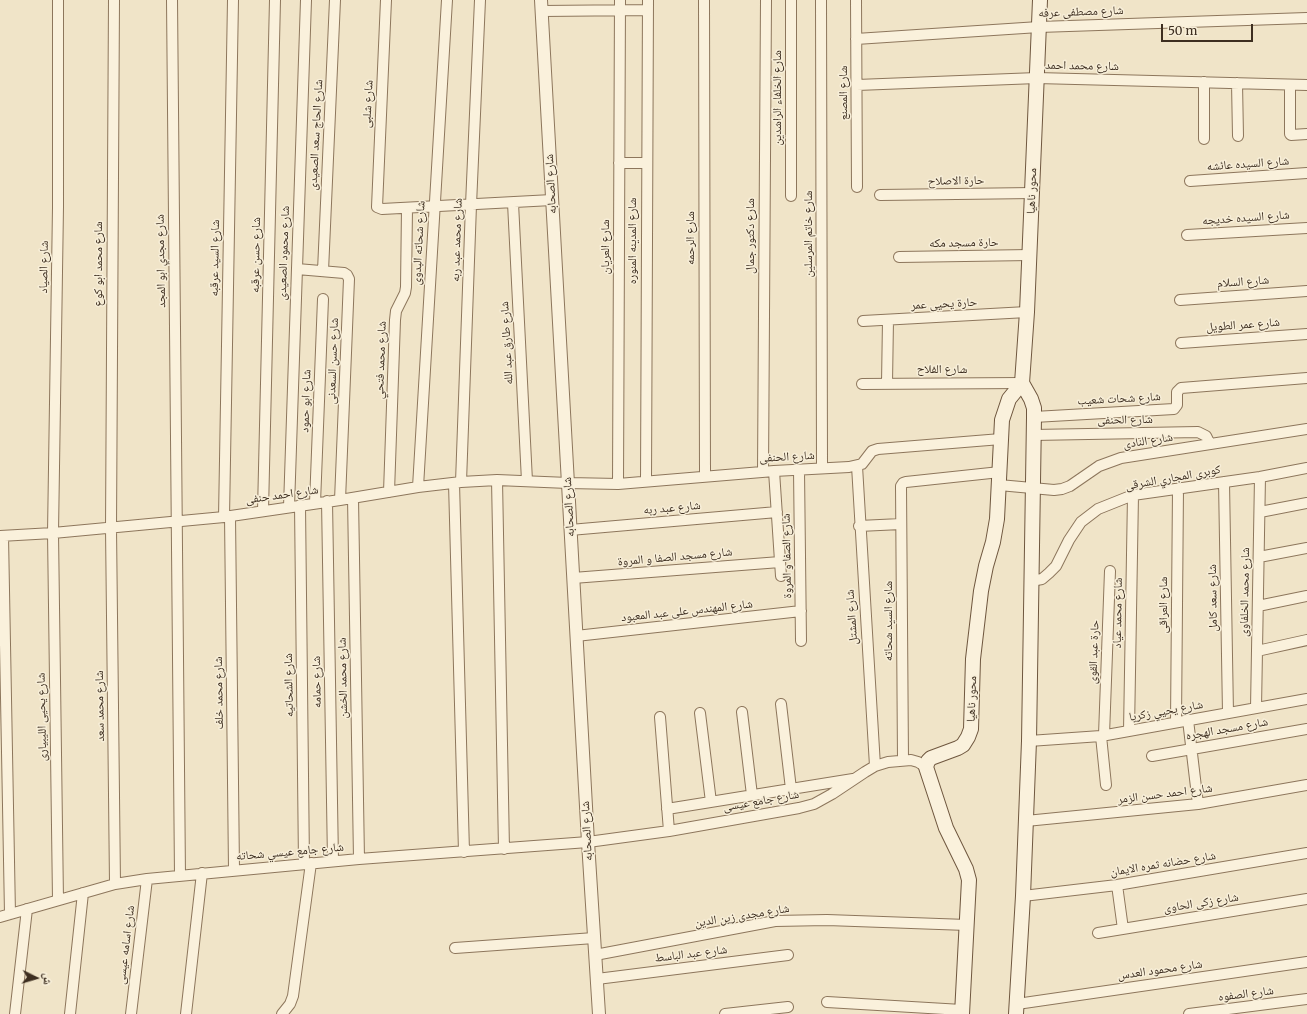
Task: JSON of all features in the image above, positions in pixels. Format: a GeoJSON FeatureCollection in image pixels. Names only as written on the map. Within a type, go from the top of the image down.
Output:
{"type":"FeatureCollection","features":[{"type":"Feature","properties":{"kind":"main road","name":"محور ناهيا"},"geometry":{"type":"LineString","coordinates":[[926,767],[931,758],[958,748],[962,745],[968,738],[971,729],[973,659],[979,606],[983,578],[996,530],[1002,420],[1008,399],[1022,383],[1030,255],[1040,0]]}},
{"type":"Feature","properties":{"kind":"main road"},"geometry":{"type":"LineString","coordinates":[[1016,1009],[1023,896],[1029,741],[1034,435],[1034,408],[1031,398],[1022,383]]}},
{"type":"Feature","properties":{"kind":"main road"},"geometry":{"type":"LineString","coordinates":[[926,767],[946,828],[966,869],[969,880],[962,1012]]}},
{"type":"Feature","properties":{"kind":"street","name":"شارع الصياد"},"geometry":{"type":"LineString","coordinates":[[53,534],[58,207],[58,0]]}},
{"type":"Feature","properties":{"kind":"street","name":"شارع محمد ابو كوع"},"geometry":{"type":"LineString","coordinates":[[111,528],[114,0]]}},
{"type":"Feature","properties":{"kind":"street","name":"شارع مجدي ابو المجد"},"geometry":{"type":"LineString","coordinates":[[172,0],[180,875]]}},
{"type":"Feature","properties":{"kind":"street","name":"شارع السيد عرقبه"},"geometry":{"type":"LineString","coordinates":[[227,516],[233,0]]}},
{"type":"Feature","properties":{"kind":"street","name":"شارع حسن عرقبه"},"geometry":{"type":"LineString","coordinates":[[263,511],[275,0]]}},
{"type":"Feature","properties":{"kind":"street","name":"شارع محمود الصعيدى"},"geometry":{"type":"LineString","coordinates":[[289,507],[306,0]]}},
{"type":"Feature","properties":{"kind":"street","name":"شارع الحاج سعد الصعيدى"},"geometry":{"type":"LineString","coordinates":[[323,271],[335,0]]}},
{"type":"Feature","properties":{"kind":"street","name":"شارع شلبى"},"geometry":{"type":"LineString","coordinates":[[386,0],[376,206],[378,208],[407,208]]}},
{"type":"Feature","properties":{"kind":"street","name":"شارع شحاته البدوى"},"geometry":{"type":"LineString","coordinates":[[418,487],[447,0]]}},
{"type":"Feature","properties":{"kind":"street","name":"شارع محمد عبد ربه"},"geometry":{"type":"LineString","coordinates":[[464,852],[458,482],[480,0]]}},
{"type":"Feature","properties":{"kind":"street","name":"شارع الرحمه"},"geometry":{"type":"LineString","coordinates":[[704,0],[705,476]]}},
{"type":"Feature","properties":{"kind":"street","name":"شارع دكتور جمال"},"geometry":{"type":"LineString","coordinates":[[763,472],[766,0]]}},
{"type":"Feature","properties":{"kind":"street","name":"شارع الخلفاء الراشدين"},"geometry":{"type":"LineString","coordinates":[[791,0],[791,196]]}},
{"type":"Feature","properties":{"kind":"street","name":"شارع خاتم المرسلين"},"geometry":{"type":"LineString","coordinates":[[821,0],[822,468]]}},
{"type":"Feature","properties":{"kind":"street","name":"شارع المصنع"},"geometry":{"type":"LineString","coordinates":[[856,0],[857,187]]}},
{"type":"Feature","properties":{"kind":"street"},"geometry":{"type":"LineString","coordinates":[[541,5],[647,5]]}},
{"type":"Feature","properties":{"kind":"street","name":"شارع الصحابه"},"geometry":{"type":"LineString","coordinates":[[541,5],[576,636],[599,1014]]}},
{"type":"Feature","properties":{"kind":"street","name":"شارع العريان"},"geometry":{"type":"LineString","coordinates":[[618,484],[620,5]]}},
{"type":"Feature","properties":{"kind":"street","name":"شارع المدينه المنوره"},"geometry":{"type":"LineString","coordinates":[[646,481],[647,5]]}},
{"type":"Feature","properties":{"kind":"street","name":"شارع مصطفى عرفه"},"geometry":{"type":"LineString","coordinates":[[856,39],[1039,27],[1307,18]]}},
{"type":"Feature","properties":{"kind":"street","name":"شارع محمد احمد"},"geometry":{"type":"LineString","coordinates":[[857,85],[1037,78],[1307,85]]}},
{"type":"Feature","properties":{"kind":"street"},"geometry":{"type":"LineString","coordinates":[[1204,82],[1204,138]]}},
{"type":"Feature","properties":{"kind":"street"},"geometry":{"type":"LineString","coordinates":[[1237,84],[1238,136]]}},
{"type":"Feature","properties":{"kind":"street"},"geometry":{"type":"LineString","coordinates":[[1290,85],[1290,133],[1291,135],[1307,134]]}},
{"type":"Feature","properties":{"kind":"street"},"geometry":{"type":"LineString","coordinates":[[619,163],[646,163]]}},
{"type":"Feature","properties":{"kind":"street","name":"شارع السيده عائشه"},"geometry":{"type":"LineString","coordinates":[[1190,181],[1307,173]]}},
{"type":"Feature","properties":{"kind":"street","name":"حارة الاصلاح"},"geometry":{"type":"LineString","coordinates":[[880,195],[1032,193]]}},
{"type":"Feature","properties":{"kind":"street"},"geometry":{"type":"LineString","coordinates":[[407,208],[552,200]]}},
{"type":"Feature","properties":{"kind":"street","name":"شارع طارق عبد الله"},"geometry":{"type":"LineString","coordinates":[[513,203],[527,481]]}},
{"type":"Feature","properties":{"kind":"street","name":"شارع محمد فتحي"},"geometry":{"type":"LineString","coordinates":[[389,492],[395,320],[396,311],[405,293],[406,287],[407,208]]}},
{"type":"Feature","properties":{"kind":"street","name":"شارع السيده خديجه"},"geometry":{"type":"LineString","coordinates":[[1187,235],[1307,228]]}},
{"type":"Feature","properties":{"kind":"street","name":"حارة مسجد مكه"},"geometry":{"type":"LineString","coordinates":[[899,258],[1030,255]]}},
{"type":"Feature","properties":{"kind":"street","name":"شارع حسن السعدنى"},"geometry":{"type":"LineString","coordinates":[[297,269],[344,273],[349,279],[340,500]]}},
{"type":"Feature","properties":{"kind":"street","name":"شارع السلام"},"geometry":{"type":"LineString","coordinates":[[1180,300],[1307,291]]}},
{"type":"Feature","properties":{"kind":"street","name":"شارع ابو حمود"},"geometry":{"type":"LineString","coordinates":[[315,503],[323,299]]}},
{"type":"Feature","properties":{"kind":"street","name":"حارة يحيى عمر"},"geometry":{"type":"LineString","coordinates":[[863,321],[1027,312]]}},
{"type":"Feature","properties":{"kind":"street"},"geometry":{"type":"LineString","coordinates":[[887,383],[888,320]]}},
{"type":"Feature","properties":{"kind":"street","name":"شارع عمر الطويل"},"geometry":{"type":"LineString","coordinates":[[1181,343],[1307,334]]}},
{"type":"Feature","properties":{"kind":"street","name":"شارع شحات شعيب"},"geometry":{"type":"LineString","coordinates":[[1034,417],[1174,409],[1177,405],[1177,392],[1181,388],[1307,378]]}},
{"type":"Feature","properties":{"kind":"street","name":"شارع الفلاح"},"geometry":{"type":"LineString","coordinates":[[862,384],[1022,383]]}},
{"type":"Feature","properties":{"kind":"street","name":"شارع النادى"},"geometry":{"type":"LineString","coordinates":[[903,483],[999,478],[1033,488],[1054,490],[1062,489],[1070,486],[1099,466],[1122,458],[1307,429]]}},
{"type":"Feature","properties":{"kind":"street","name":"شارع الحنفى"},"geometry":{"type":"LineString","coordinates":[[1034,435],[1193,432],[1202,433],[1209,440],[1210,444]]}},
{"type":"Feature","properties":{"kind":"street"},"geometry":{"type":"LineString","coordinates":[[857,466],[862,464],[872,451],[878,449],[1001,438]]}},
{"type":"Feature","properties":{"kind":"street","name":"شارع الحنفى"},"geometry":{"type":"LineString","coordinates":[[568,483],[618,484],[705,476],[857,466]]}},
{"type":"Feature","properties":{"kind":"street","name":"شارع المشتل"},"geometry":{"type":"LineString","coordinates":[[857,466],[859,526],[875,766]]}},
{"type":"Feature","properties":{"kind":"street","name":"كوبرى المجاري الشرقى"},"geometry":{"type":"LineString","coordinates":[[1031,581],[1042,579],[1056,566],[1074,530],[1089,515],[1103,507],[1133,495],[1307,468]]}},
{"type":"Feature","properties":{"kind":"street","name":"شارع الصفا و المروة"},"geometry":{"type":"LineString","coordinates":[[799,470],[801,641]]}},
{"type":"Feature","properties":{"kind":"street"},"geometry":{"type":"LineString","coordinates":[[774,471],[781,576]]}},
{"type":"Feature","properties":{"kind":"street","name":"شارع محمد الخلفاوى"},"geometry":{"type":"LineString","coordinates":[[1256,708],[1260,476]]}},
{"type":"Feature","properties":{"kind":"street","name":"شارع احمد حنفى"},"geometry":{"type":"LineString","coordinates":[[2,536],[53,534],[227,516],[458,482],[497,480],[568,483]]}},
{"type":"Feature","properties":{"kind":"street"},"geometry":{"type":"LineString","coordinates":[[497,480],[504,849]]}},
{"type":"Feature","properties":{"kind":"street","name":"شارع سعد كامل"},"geometry":{"type":"LineString","coordinates":[[1224,482],[1228,713]]}},
{"type":"Feature","properties":{"kind":"street","name":"شارع السيد شحاته"},"geometry":{"type":"LineString","coordinates":[[902,760],[901,488],[903,483]]}},
{"type":"Feature","properties":{"kind":"street","name":"شارع العراقى"},"geometry":{"type":"LineString","coordinates":[[1176,722],[1178,489]]}},
{"type":"Feature","properties":{"kind":"street","name":"شارع محمد عياد"},"geometry":{"type":"LineString","coordinates":[[1129,731],[1133,495]]}},
{"type":"Feature","properties":{"kind":"street","name":"شارع محمد الخشن"},"geometry":{"type":"LineString","coordinates":[[353,498],[360,859]]}},
{"type":"Feature","properties":{"kind":"street","name":"شارع حمامه"},"geometry":{"type":"LineString","coordinates":[[327,501],[333,861]]}},
{"type":"Feature","properties":{"kind":"street"},"geometry":{"type":"LineString","coordinates":[[1260,512],[1307,503]]}},
{"type":"Feature","properties":{"kind":"street","name":"شارع الشحاتيه"},"geometry":{"type":"LineString","coordinates":[[282,1014],[290,1004],[293,996],[308,863],[300,505]]}},
{"type":"Feature","properties":{"kind":"street","name":"شارع عبد ربه"},"geometry":{"type":"LineString","coordinates":[[570,530],[777,512]]}},
{"type":"Feature","properties":{"kind":"street","name":"شارع محمد خلف"},"geometry":{"type":"LineString","coordinates":[[227,516],[234,870]]}},
{"type":"Feature","properties":{"kind":"street"},"geometry":{"type":"LineString","coordinates":[[859,526],[901,524]]}},
{"type":"Feature","properties":{"kind":"street","name":"شارع محمد سعد"},"geometry":{"type":"LineString","coordinates":[[111,528],[115,884]]}},
{"type":"Feature","properties":{"kind":"street","name":"شارع يحيى الليبيارى"},"geometry":{"type":"LineString","coordinates":[[53,534],[58,900]]}},
{"type":"Feature","properties":{"kind":"street"},"geometry":{"type":"LineString","coordinates":[[2,536],[10,914]]}},
{"type":"Feature","properties":{"kind":"street"},"geometry":{"type":"LineString","coordinates":[[1259,557],[1307,548]]}},
{"type":"Feature","properties":{"kind":"street","name":"شارع مسجد الصفا و المروة"},"geometry":{"type":"LineString","coordinates":[[573,578],[780,562]]}},
{"type":"Feature","properties":{"kind":"street","name":"حارة عبد القوى"},"geometry":{"type":"LineString","coordinates":[[1106,785],[1103,736],[1110,571]]}},
{"type":"Feature","properties":{"kind":"street"},"geometry":{"type":"LineString","coordinates":[[1258,606],[1307,596]]}},
{"type":"Feature","properties":{"kind":"street","name":"شارع المهندس على عبد المعبود"},"geometry":{"type":"LineString","coordinates":[[576,636],[801,611]]}},
{"type":"Feature","properties":{"kind":"street"},"geometry":{"type":"LineString","coordinates":[[1257,651],[1307,640]]}},
{"type":"Feature","properties":{"kind":"street","name":"شارع يحيي زكريا"},"geometry":{"type":"LineString","coordinates":[[1029,741],[1103,736],[1307,698]]}},
{"type":"Feature","properties":{"kind":"street"},"geometry":{"type":"LineString","coordinates":[[781,704],[791,789]]}},
{"type":"Feature","properties":{"kind":"street"},"geometry":{"type":"LineString","coordinates":[[742,712],[752,795]]}},
{"type":"Feature","properties":{"kind":"street"},"geometry":{"type":"LineString","coordinates":[[700,713],[711,802]]}},
{"type":"Feature","properties":{"kind":"street"},"geometry":{"type":"LineString","coordinates":[[660,717],[669,831]]}},
{"type":"Feature","properties":{"kind":"street"},"geometry":{"type":"LineString","coordinates":[[1188,720],[1198,804]]}},
{"type":"Feature","properties":{"kind":"street","name":"شارع مسجد الهجره"},"geometry":{"type":"LineString","coordinates":[[1152,756],[1307,729]]}},
{"type":"Feature","properties":{"kind":"street","name":"شارع جامع عيسى"},"geometry":{"type":"LineString","coordinates":[[588,842],[669,831],[814,804],[875,766],[888,762],[902,760],[914,761],[926,767]]}},
{"type":"Feature","properties":{"kind":"street"},"geometry":{"type":"LineString","coordinates":[[667,809],[856,778]]}},
{"type":"Feature","properties":{"kind":"street","name":"شارع احمد حسن الزمر"},"geometry":{"type":"LineString","coordinates":[[1026,821],[1198,804],[1307,785]]}},
{"type":"Feature","properties":{"kind":"street","name":"شارع جامع عيسي شحاته"},"geometry":{"type":"LineString","coordinates":[[0,917],[115,884],[147,878],[308,863],[588,842]]}},
{"type":"Feature","properties":{"kind":"street","name":"شارع حضانه ثمره الايمان"},"geometry":{"type":"LineString","coordinates":[[1023,896],[1117,885],[1307,853]]}},
{"type":"Feature","properties":{"kind":"street"},"geometry":{"type":"LineString","coordinates":[[186,1014],[202,873]]}},
{"type":"Feature","properties":{"kind":"street","name":"شارع اسامه عيسى"},"geometry":{"type":"LineString","coordinates":[[131,1014],[147,878]]}},
{"type":"Feature","properties":{"kind":"street"},"geometry":{"type":"LineString","coordinates":[[1117,885],[1123,929]]}},
{"type":"Feature","properties":{"kind":"street"},"geometry":{"type":"LineString","coordinates":[[70,1014],[83,893]]}},
{"type":"Feature","properties":{"kind":"street","name":"شارع زكى الحاوى"},"geometry":{"type":"LineString","coordinates":[[1098,933],[1307,899]]}},
{"type":"Feature","properties":{"kind":"street"},"geometry":{"type":"LineString","coordinates":[[15,1014],[27,909]]}},
{"type":"Feature","properties":{"kind":"street","name":"شارع مجدى زين الدين"},"geometry":{"type":"LineString","coordinates":[[595,955],[775,922],[827,920],[967,925]]}},
{"type":"Feature","properties":{"kind":"street"},"geometry":{"type":"LineString","coordinates":[[455,948],[594,938]]}},
{"type":"Feature","properties":{"kind":"street","name":"شارع عبد الباسط"},"geometry":{"type":"LineString","coordinates":[[597,979],[788,955]]}},
{"type":"Feature","properties":{"kind":"street","name":"شارع محمود العدس"},"geometry":{"type":"LineString","coordinates":[[1016,1009],[1307,962]]}},
{"type":"Feature","properties":{"kind":"street","name":"شارع الصفوه"},"geometry":{"type":"LineString","coordinates":[[1189,1014],[1307,999]]}},
{"type":"Feature","properties":{"kind":"street"},"geometry":{"type":"LineString","coordinates":[[827,1002],[962,1012]]}},
{"type":"Feature","properties":{"kind":"street"},"geometry":{"type":"LineString","coordinates":[[725,1014],[788,1007]]}}]}
